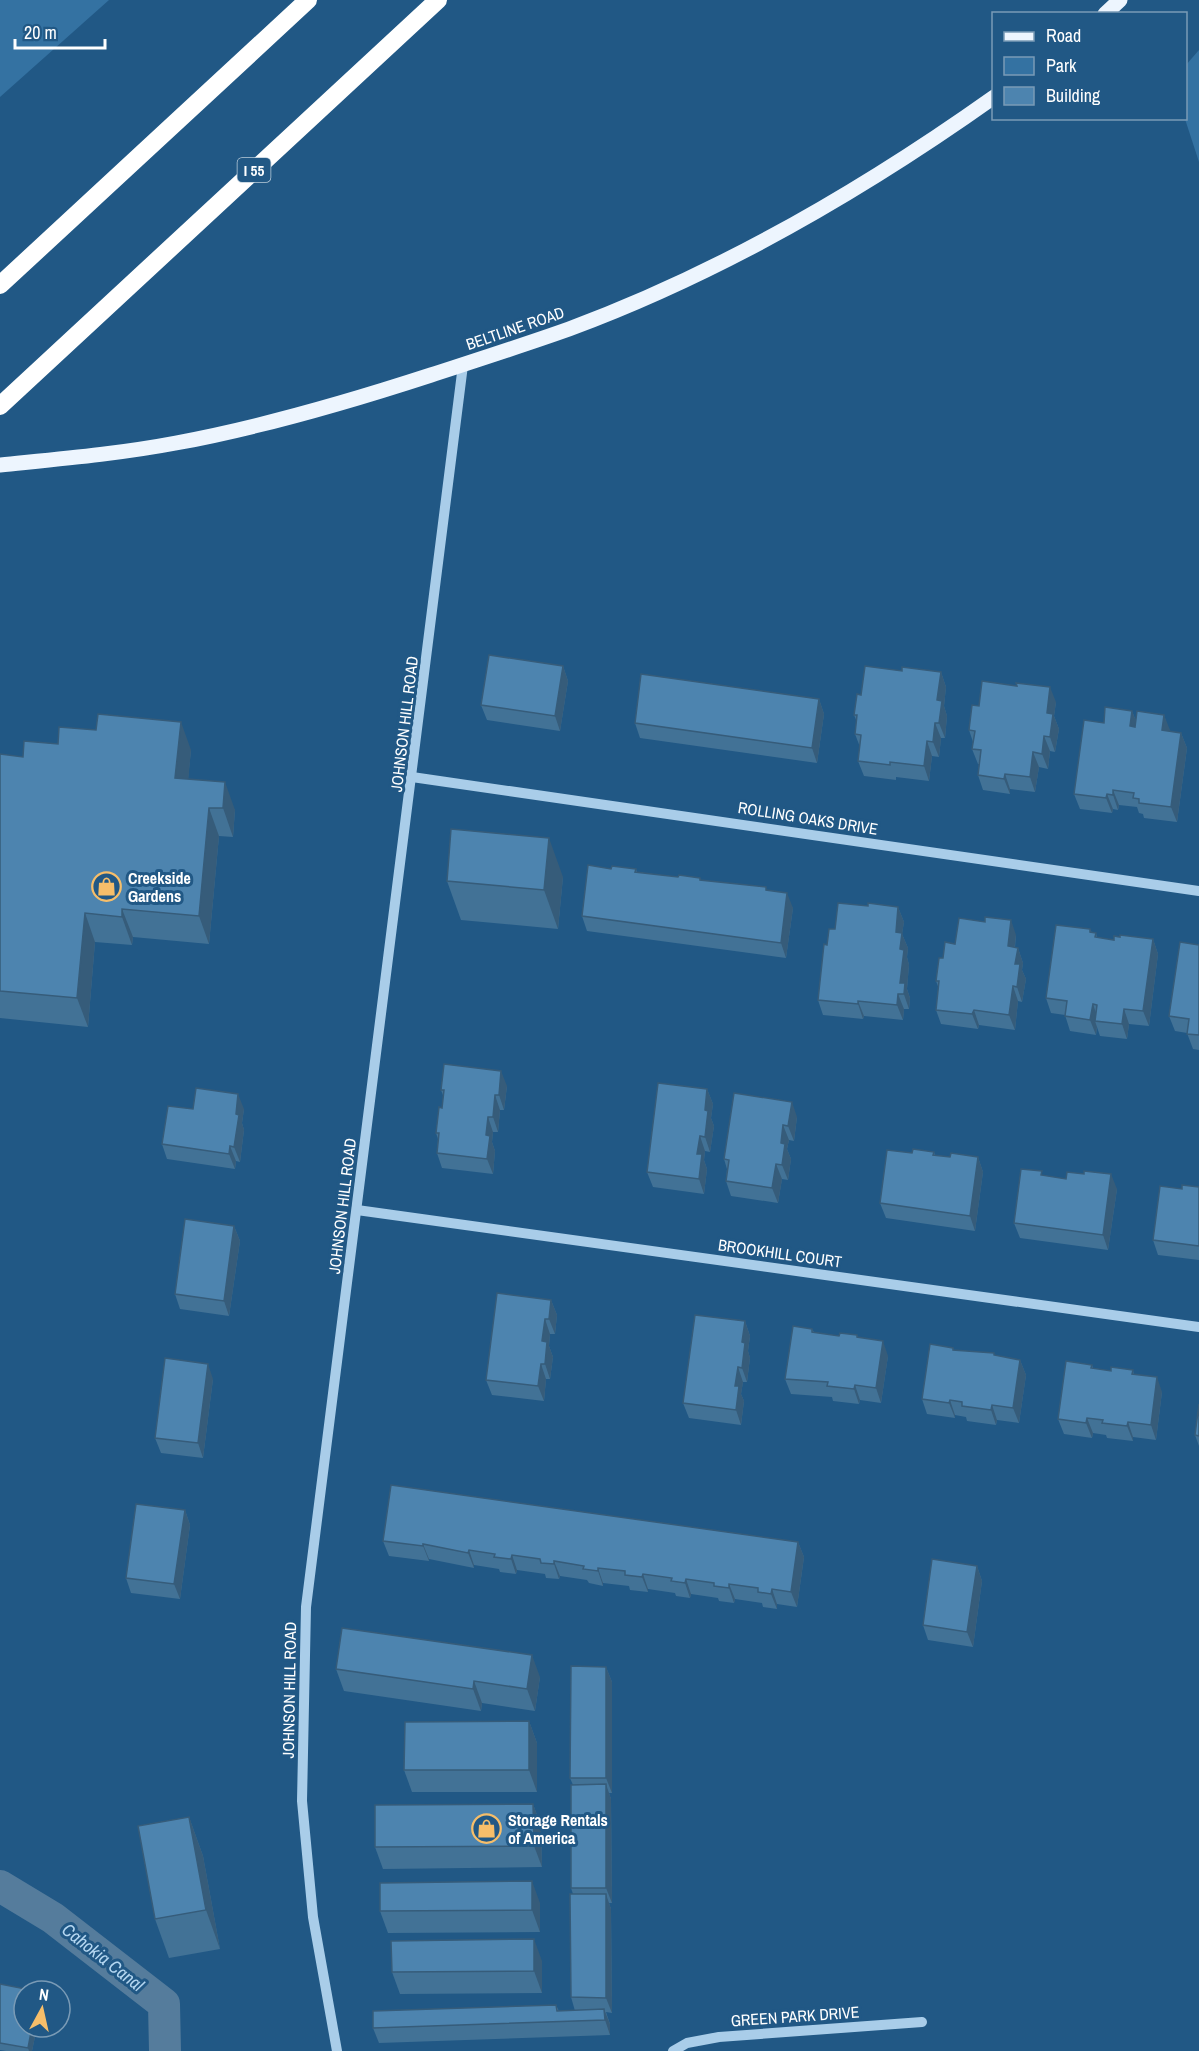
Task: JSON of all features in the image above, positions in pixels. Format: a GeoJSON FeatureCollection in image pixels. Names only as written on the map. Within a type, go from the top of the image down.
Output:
{"type":"FeatureCollection","features":[{"type":"Feature","properties":{"kind":"highway"},"geometry":{"type":"LineString","coordinates":[[0,285],[308,0]]}},
{"type":"Feature","properties":{"kind":"highway","name":"I 55"},"geometry":{"type":"LineString","coordinates":[[0,406],[438,0]]}},
{"type":"Feature","properties":{"kind":"main road"},"geometry":{"type":"LineString","coordinates":[[1107,12],[1120,0]]}},
{"type":"Feature","properties":{"kind":"main road","name":"BELTLINE ROAD"},"geometry":{"type":"LineString","coordinates":[[0,465],[87,457],[177,443],[279,420],[370,395],[571,328],[674,284],[760,242],[846,194],[992,98]]}},
{"type":"Feature","properties":{"kind":"street","name":"JOHNSON HILL ROAD"},"geometry":{"type":"LineString","coordinates":[[338,2051],[313,1917],[302,1801],[306,1606],[464,365]]}},
{"type":"Feature","properties":{"kind":"street","name":"ROLLING OAKS DRIVE"},"geometry":{"type":"LineString","coordinates":[[412,777],[1199,891]]}},
{"type":"Feature","properties":{"kind":"street","name":"BROOKHILL COURT"},"geometry":{"type":"LineString","coordinates":[[357,1210],[1199,1327]]}},
{"type":"Feature","properties":{"kind":"street","name":"GREEN PARK DRIVE"},"geometry":{"type":"LineString","coordinates":[[673,2051],[687,2043],[740,2035],[922,2022]]}},
{"type":"Feature","properties":{"kind":"green space"},"geometry":{"type":"Polygon","coordinates":[[[0,0],[109,0],[0,97],[0,0]]]}},
{"type":"Feature","properties":{"kind":"green space"},"geometry":{"type":"Polygon","coordinates":[[[1199,50],[1199,162],[1185,120],[1187,64],[1199,50]]]}},
{"type":"Feature","properties":{"kind":"building"},"geometry":{"type":"Polygon","coordinates":[[[489,655],[563,666],[555,716],[481,705],[489,655]]]}},
{"type":"Feature","properties":{"kind":"building"},"geometry":{"type":"Polygon","coordinates":[[[865,666],[902,671],[902,667],[941,672],[937,700],[942,701],[939,723],[935,723],[933,742],[927,741],[924,766],[858,761],[861,735],[855,734],[857,715],[854,715],[857,694],[861,695],[865,666]]]}},
{"type":"Feature","properties":{"kind":"building"},"geometry":{"type":"Polygon","coordinates":[[[641,674],[819,699],[812,748],[635,723],[641,674]]]}},
{"type":"Feature","properties":{"kind":"building"},"geometry":{"type":"Polygon","coordinates":[[[982,681],[1017,686],[1016,683],[1050,687],[1047,713],[1053,714],[1050,737],[1044,736],[1042,754],[1033,752],[1030,777],[1005,774],[1004,779],[978,775],[981,750],[972,749],[975,731],[969,730],[972,705],[979,706],[982,681]]]}},
{"type":"Feature","properties":{"kind":"building"},"geometry":{"type":"Polygon","coordinates":[[[1105,707],[1132,711],[1130,726],[1135,727],[1137,711],[1164,715],[1162,730],[1181,733],[1171,807],[1139,803],[1139,799],[1133,798],[1134,793],[1113,790],[1113,795],[1107,794],[1106,798],[1074,794],[1084,720],[1104,723],[1105,707]]]}},
{"type":"Feature","properties":{"kind":"building","name":"Creekside Gardens"},"geometry":{"type":"Polygon","coordinates":[[[98,714],[181,722],[175,778],[225,782],[223,808],[209,808],[199,916],[122,909],[122,917],[85,913],[77,998],[0,991],[0,754],[23,757],[24,741],[58,744],[59,727],[96,730],[98,714]]]}},
{"type":"Feature","properties":{"kind":"building"},"geometry":{"type":"Polygon","coordinates":[[[451,829],[549,838],[544,890],[447,881],[451,829]]]}},
{"type":"Feature","properties":{"kind":"building"},"geometry":{"type":"Polygon","coordinates":[[[588,865],[611,869],[612,866],[636,869],[635,872],[678,877],[679,875],[700,878],[700,880],[766,887],[766,890],[787,893],[781,943],[582,916],[588,865]]]}},
{"type":"Feature","properties":{"kind":"building"},"geometry":{"type":"Polygon","coordinates":[[[838,903],[868,906],[868,903],[898,907],[896,932],[902,933],[900,949],[904,950],[900,983],[905,983],[904,994],[898,994],[897,1005],[818,1000],[824,944],[827,945],[829,929],[835,929],[838,903]]]}},
{"type":"Feature","properties":{"kind":"building"},"geometry":{"type":"Polygon","coordinates":[[[985,917],[1011,920],[1008,946],[1018,948],[1015,964],[1020,964],[1017,987],[1013,986],[1009,1015],[974,1010],[972,1014],[936,1010],[939,958],[943,958],[945,942],[955,944],[959,918],[985,922],[985,917]]]}},
{"type":"Feature","properties":{"kind":"building"},"geometry":{"type":"Polygon","coordinates":[[[1056,925],[1090,929],[1090,932],[1096,933],[1095,937],[1114,940],[1114,936],[1120,937],[1120,935],[1153,939],[1143,1011],[1124,1009],[1122,1024],[1095,1021],[1097,1005],[1093,1004],[1090,1020],[1065,1016],[1067,1001],[1046,998],[1056,925]]]}},
{"type":"Feature","properties":{"kind":"building"},"geometry":{"type":"Polygon","coordinates":[[[1180,942],[1199,945],[1199,1035],[1187,1034],[1189,1019],[1169,1016],[1180,942]]]}},
{"type":"Feature","properties":{"kind":"building"},"geometry":{"type":"Polygon","coordinates":[[[444,1064],[501,1071],[499,1095],[495,1095],[493,1117],[488,1117],[486,1135],[490,1136],[487,1159],[437,1153],[439,1133],[436,1133],[439,1107],[442,1108],[444,1090],[441,1090],[444,1064]]]}},
{"type":"Feature","properties":{"kind":"building"},"geometry":{"type":"Polygon","coordinates":[[[658,1083],[707,1089],[705,1110],[708,1111],[705,1137],[700,1136],[697,1154],[702,1154],[699,1179],[647,1172],[658,1083]]]}},
{"type":"Feature","properties":{"kind":"building"},"geometry":{"type":"Polygon","coordinates":[[[196,1088],[238,1094],[236,1114],[239,1115],[234,1147],[230,1146],[229,1154],[162,1144],[168,1106],[193,1109],[196,1088]]]}},
{"type":"Feature","properties":{"kind":"building"},"geometry":{"type":"Polygon","coordinates":[[[734,1093],[792,1102],[788,1126],[783,1125],[781,1143],[785,1144],[782,1165],[776,1164],[772,1188],[726,1181],[729,1160],[724,1159],[734,1093]]]}},
{"type":"Feature","properties":{"kind":"building"},"geometry":{"type":"Polygon","coordinates":[[[913,1149],[934,1152],[933,1155],[950,1157],[951,1153],[978,1157],[970,1216],[880,1203],[887,1150],[912,1153],[913,1149]]]}},
{"type":"Feature","properties":{"kind":"building"},"geometry":{"type":"Polygon","coordinates":[[[1021,1169],[1042,1171],[1041,1175],[1066,1179],[1067,1172],[1111,1174],[1103,1235],[1014,1223],[1021,1169]]]}},
{"type":"Feature","properties":{"kind":"building"},"geometry":{"type":"Polygon","coordinates":[[[1182,1185],[1199,1187],[1199,1246],[1153,1240],[1160,1186],[1182,1189],[1182,1185]]]}},
{"type":"Feature","properties":{"kind":"building"},"geometry":{"type":"Polygon","coordinates":[[[185,1219],[234,1226],[224,1301],[175,1294],[185,1219]]]}},
{"type":"Feature","properties":{"kind":"building"},"geometry":{"type":"Polygon","coordinates":[[[497,1293],[551,1300],[549,1319],[545,1319],[542,1341],[547,1342],[545,1364],[541,1364],[538,1386],[486,1380],[497,1293]]]}},
{"type":"Feature","properties":{"kind":"building"},"geometry":{"type":"Polygon","coordinates":[[[695,1315],[745,1321],[742,1368],[738,1367],[735,1386],[739,1386],[736,1410],[683,1403],[695,1315]]]}},
{"type":"Feature","properties":{"kind":"building"},"geometry":{"type":"Polygon","coordinates":[[[793,1326],[812,1329],[812,1332],[839,1336],[840,1333],[857,1335],[857,1337],[883,1341],[876,1388],[855,1385],[854,1389],[827,1386],[828,1382],[785,1379],[793,1326]]]}},
{"type":"Feature","properties":{"kind":"building"},"geometry":{"type":"Polygon","coordinates":[[[930,1344],[953,1348],[953,1350],[994,1353],[994,1355],[1020,1360],[1013,1408],[992,1405],[991,1410],[962,1406],[962,1402],[950,1400],[949,1403],[922,1399],[930,1344]]]}},
{"type":"Feature","properties":{"kind":"building"},"geometry":{"type":"Polygon","coordinates":[[[165,1358],[208,1364],[198,1443],[155,1438],[165,1358]]]}},
{"type":"Feature","properties":{"kind":"building"},"geometry":{"type":"Polygon","coordinates":[[[1066,1361],[1111,1371],[1111,1367],[1133,1370],[1132,1374],[1157,1377],[1151,1425],[1128,1422],[1127,1426],[1102,1423],[1103,1420],[1087,1418],[1086,1423],[1058,1419],[1066,1361]]]}},
{"type":"Feature","properties":{"kind":"building"},"geometry":{"type":"Polygon","coordinates":[[[1199,1404],[1199,1436],[1195,1435],[1199,1404]]]}},
{"type":"Feature","properties":{"kind":"building"},"geometry":{"type":"Polygon","coordinates":[[[391,1485],[798,1542],[791,1592],[772,1589],[771,1594],[758,1592],[758,1588],[729,1584],[729,1588],[714,1586],[714,1583],[686,1579],[685,1583],[671,1581],[672,1578],[643,1574],[642,1577],[625,1575],[625,1571],[583,1569],[584,1566],[554,1561],[554,1564],[541,1563],[540,1559],[512,1555],[511,1559],[469,1550],[468,1553],[423,1544],[423,1546],[383,1541],[391,1485]]]}},
{"type":"Feature","properties":{"kind":"building"},"geometry":{"type":"Polygon","coordinates":[[[136,1504],[185,1510],[174,1584],[126,1578],[136,1504]]]}},
{"type":"Feature","properties":{"kind":"building"},"geometry":{"type":"Polygon","coordinates":[[[932,1559],[977,1566],[967,1632],[923,1625],[932,1559]]]}},
{"type":"Feature","properties":{"kind":"building"},"geometry":{"type":"Polygon","coordinates":[[[342,1628],[532,1655],[527,1689],[474,1681],[473,1689],[336,1669],[342,1628]]]}},
{"type":"Feature","properties":{"kind":"building"},"geometry":{"type":"Polygon","coordinates":[[[571,1666],[606,1667],[606,1778],[570,1778],[571,1666]]]}},
{"type":"Feature","properties":{"kind":"building"},"geometry":{"type":"Polygon","coordinates":[[[529,1721],[529,1770],[404,1770],[405,1722],[529,1721]]]}},
{"type":"Feature","properties":{"kind":"building"},"geometry":{"type":"Polygon","coordinates":[[[606,1784],[606,1888],[571,1888],[571,1785],[606,1784]]]}},
{"type":"Feature","properties":{"kind":"building"},"geometry":{"type":"Polygon","coordinates":[[[533,1804],[534,1846],[375,1847],[375,1805],[533,1804]]]}},
{"type":"Feature","properties":{"kind":"building"},"geometry":{"type":"Polygon","coordinates":[[[189,1817],[206,1910],[155,1919],[138,1826],[189,1817]]]}},
{"type":"Feature","properties":{"kind":"building"},"geometry":{"type":"Polygon","coordinates":[[[532,1881],[532,1910],[380,1911],[380,1883],[532,1881]]]}},
{"type":"Feature","properties":{"kind":"building"},"geometry":{"type":"Polygon","coordinates":[[[570,1894],[606,1894],[606,1998],[571,1997],[570,1894]]]}},
{"type":"Feature","properties":{"kind":"building"},"geometry":{"type":"Polygon","coordinates":[[[534,1939],[534,1971],[392,1972],[391,1941],[534,1939]]]}},
{"type":"Feature","properties":{"kind":"building"},"geometry":{"type":"Polygon","coordinates":[[[0,1984],[12,1986],[12,2039],[30,2039],[28,2048],[0,2043],[0,1984]]]}},
{"type":"Feature","properties":{"kind":"building"},"geometry":{"type":"Polygon","coordinates":[[[556,2005],[557,2011],[604,2009],[605,2020],[373,2028],[373,2011],[556,2005]]]}},
{"type":"Feature","properties":{"kind":"waterway","name":"Cahokia Canal"},"geometry":{"type":"LineString","coordinates":[[0,1886],[53,1918],[164,2004],[165,2051]]}},
{"type":"Feature","properties":{"kind":"place","name":"Creekside Gardens"},"geometry":{"type":"Point","coordinates":[107,887]}},
{"type":"Feature","properties":{"kind":"place","name":"Storage Rentals of America"},"geometry":{"type":"Point","coordinates":[487,1829]}}]}
